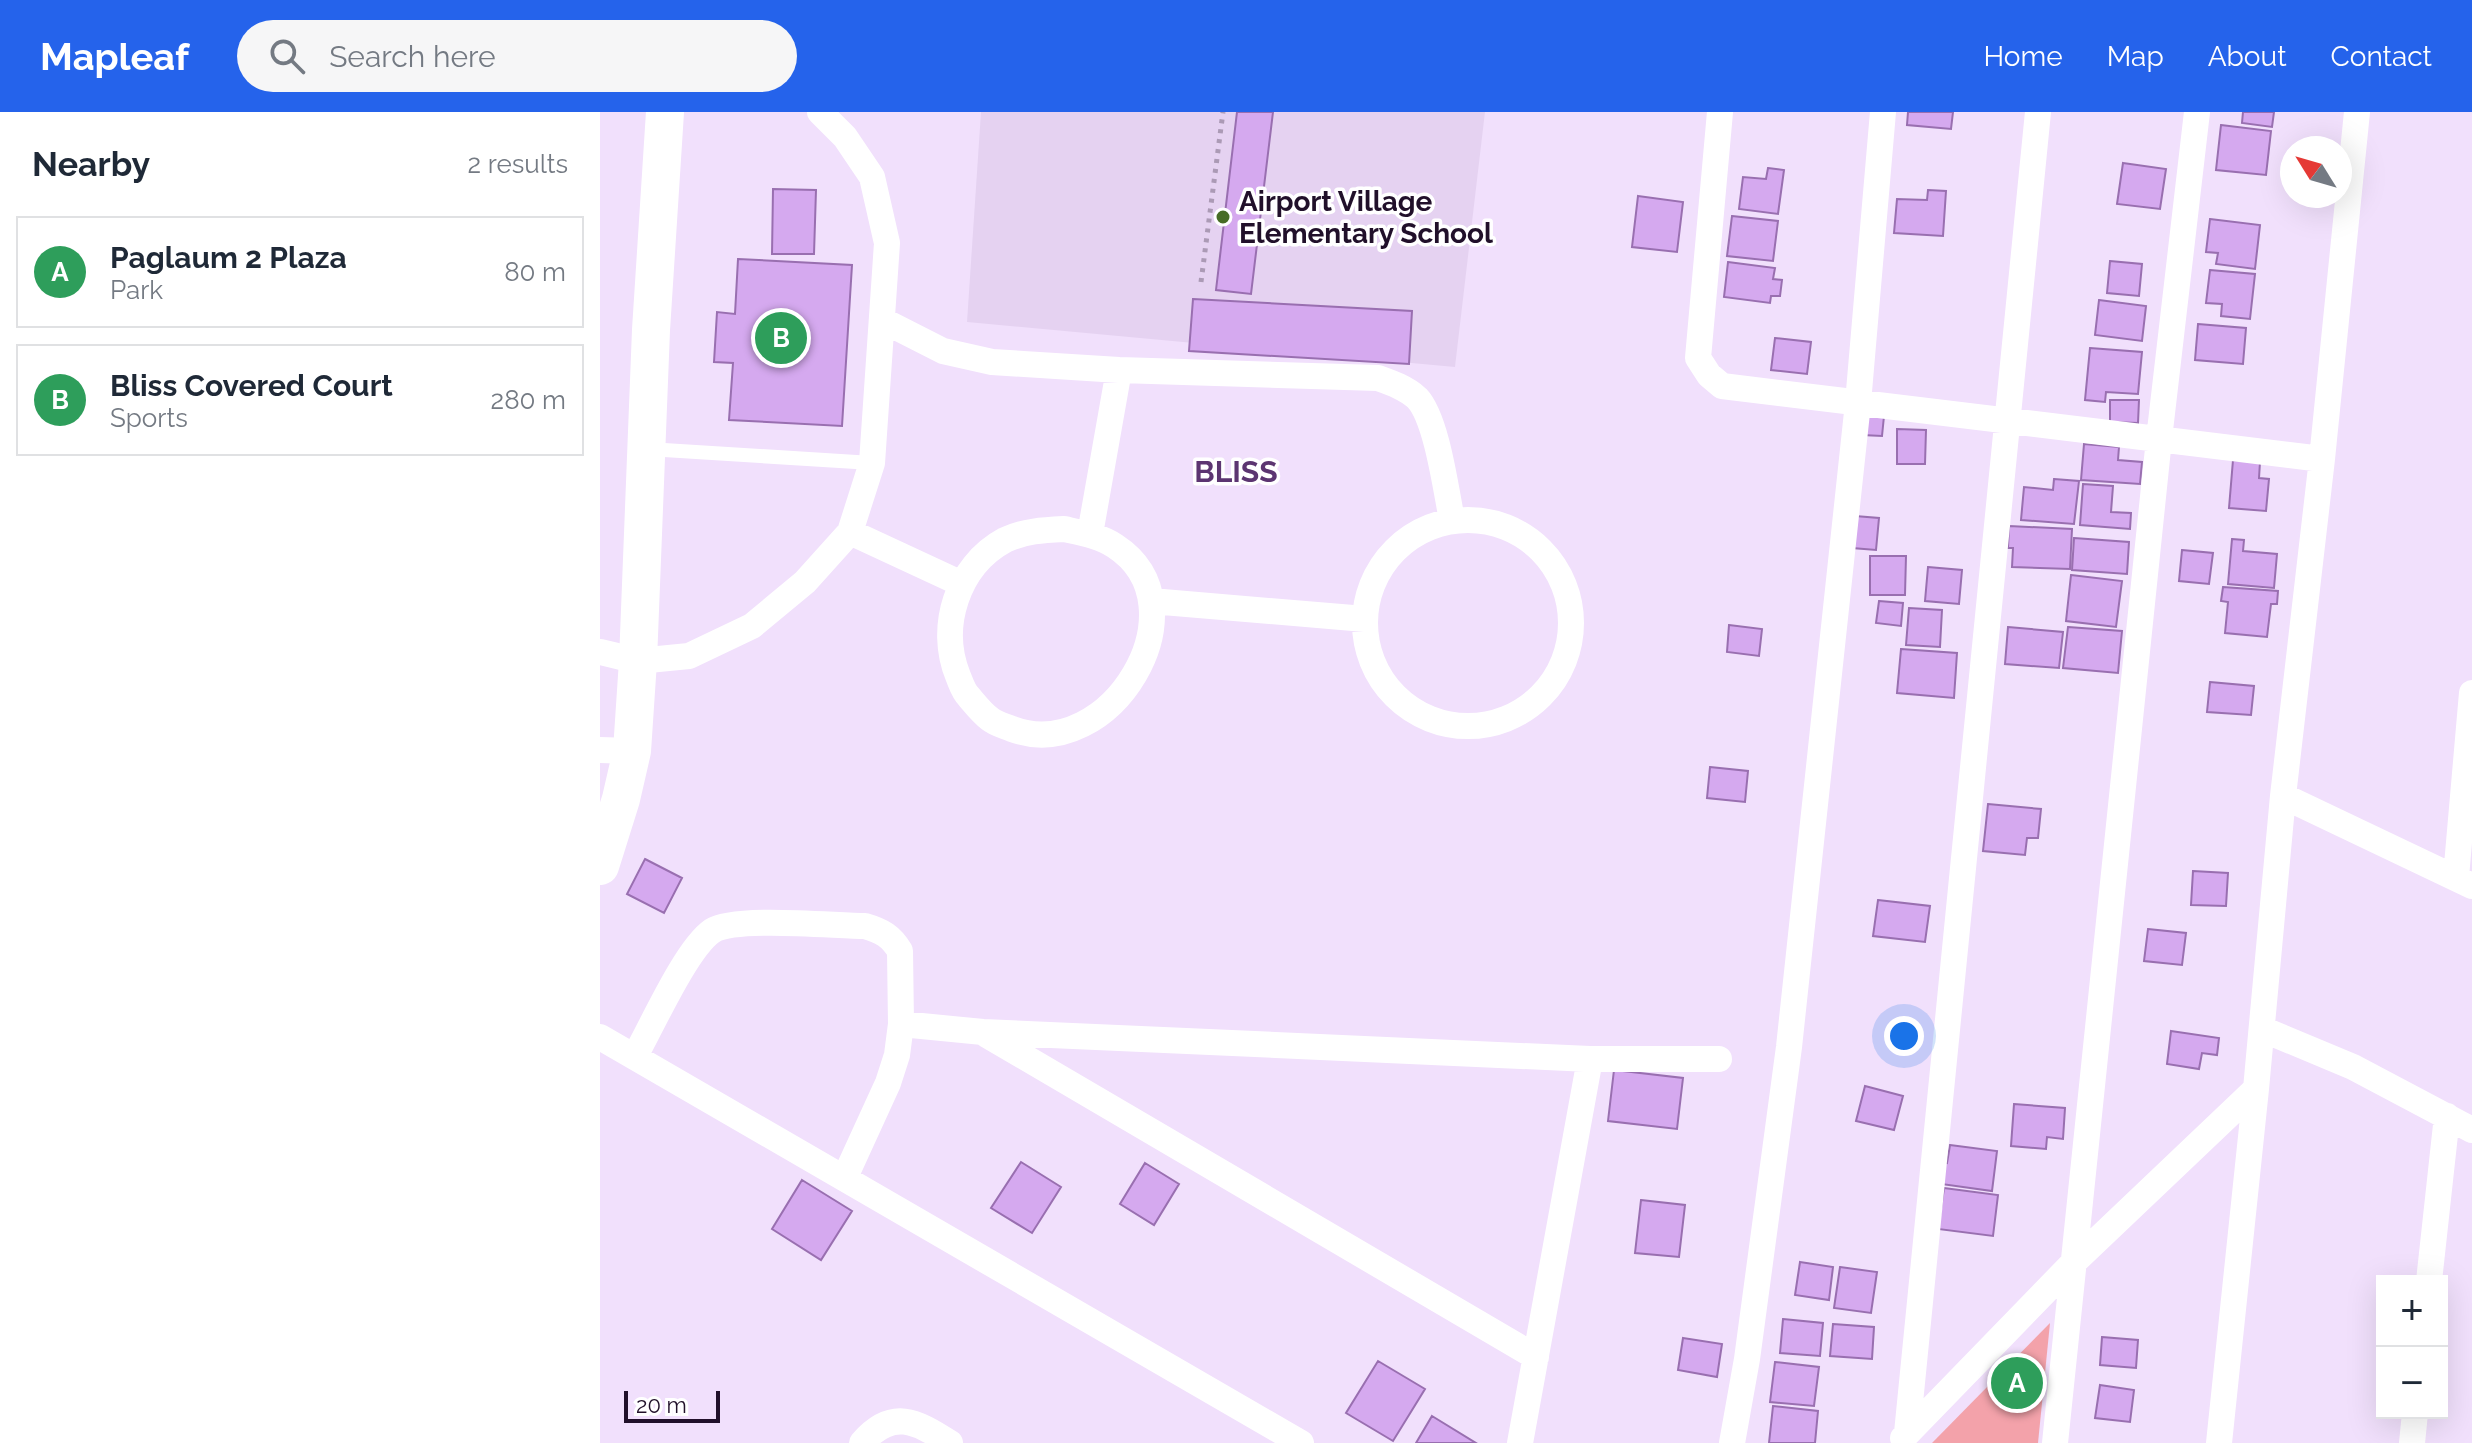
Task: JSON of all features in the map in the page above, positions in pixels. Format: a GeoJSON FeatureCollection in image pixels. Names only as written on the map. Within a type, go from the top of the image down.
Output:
{"type":"FeatureCollection","features":[{"type":"Feature","properties":{"kind":"main road"},"geometry":{"type":"LineString","coordinates":[[600,866],[621,799],[616,750],[638,661],[651,330],[665,112]]}},
{"type":"Feature","properties":{"kind":"street"},"geometry":{"type":"LineString","coordinates":[[600,652],[638,661],[689,656],[752,626],[805,582],[850,532],[872,463],[887,243],[872,177],[845,137],[820,112]]}},
{"type":"Feature","properties":{"kind":"street"},"geometry":{"type":"LineString","coordinates":[[1720,112],[1698,358],[1709,375],[1722,386],[2322,459]]}},
{"type":"Feature","properties":{"kind":"street"},"geometry":{"type":"LineString","coordinates":[[1732,1443],[1747,1359],[1789,1047],[1858,403],[1883,112]]}},
{"type":"Feature","properties":{"kind":"street"},"geometry":{"type":"LineString","coordinates":[[1902,1438],[2038,112]]}},
{"type":"Feature","properties":{"kind":"street"},"geometry":{"type":"LineString","coordinates":[[2055,1443],[2159,439],[2197,112]]}},
{"type":"Feature","properties":{"kind":"street"},"geometry":{"type":"LineString","coordinates":[[2219,1443],[2283,796],[2322,459],[2357,112]]}},
{"type":"Feature","properties":{"kind":"street"},"geometry":{"type":"LineString","coordinates":[[884,321],[943,351],[992,362],[1119,370],[1378,378],[1400,386],[1419,400],[1431,421],[1452,520]]}},
{"type":"Feature","properties":{"kind":"street"},"geometry":{"type":"LineString","coordinates":[[1090,534],[1119,370]]}},
{"type":"Feature","properties":{"kind":"street"},"geometry":{"type":"LineString","coordinates":[[1452,520],[1486,521],[1518,532],[1544,552],[1563,581],[1571,613],[1568,647],[1555,678],[1540,695],[1503,720],[1470,726],[1436,722],[1406,706],[1383,683],[1369,652],[1365,619],[1372,584],[1391,554],[1419,532],[1452,520]]}},
{"type":"Feature","properties":{"kind":"street"},"geometry":{"type":"LineString","coordinates":[[1064,529],[1090,534],[1115,546],[1132,560],[1145,580],[1151,601],[1150,636],[1139,669],[1119,698],[1092,720],[1060,733],[1027,734],[991,721],[965,693],[951,658],[950,620],[962,584],[980,559],[1005,541],[1034,531],[1064,529]]}},
{"type":"Feature","properties":{"kind":"street"},"geometry":{"type":"LineString","coordinates":[[850,532],[962,584]]}},
{"type":"Feature","properties":{"kind":"street"},"geometry":{"type":"LineString","coordinates":[[1151,601],[1365,619]]}},
{"type":"Feature","properties":{"kind":"street"},"geometry":{"type":"LineString","coordinates":[[2283,796],[2464,881],[2472,693]]}},
{"type":"Feature","properties":{"kind":"street"},"geometry":{"type":"LineString","coordinates":[[635,1056],[694,948],[715,929],[746,923],[865,926],[882,931],[900,951],[901,1024],[897,1055],[888,1083],[845,1177]]}},
{"type":"Feature","properties":{"kind":"street"},"geometry":{"type":"LineString","coordinates":[[901,1024],[983,1032],[1590,1059],[1719,1059]]}},
{"type":"Feature","properties":{"kind":"street"},"geometry":{"type":"LineString","coordinates":[[2262,1029],[2353,1067],[2472,1130]]}},
{"type":"Feature","properties":{"kind":"street"},"geometry":{"type":"LineString","coordinates":[[983,1032],[1536,1357]]}},
{"type":"Feature","properties":{"kind":"street"},"geometry":{"type":"LineString","coordinates":[[600,1037],[1301,1443]]}},
{"type":"Feature","properties":{"kind":"street"},"geometry":{"type":"LineString","coordinates":[[1520,1443],[1590,1059]]}},
{"type":"Feature","properties":{"kind":"street"},"geometry":{"type":"LineString","coordinates":[[1902,1438],[2072,1264],[2256,1089]]}},
{"type":"Feature","properties":{"kind":"street"},"geometry":{"type":"LineString","coordinates":[[2430,1275],[2447,1116]]}},
{"type":"Feature","properties":{"kind":"street"},"geometry":{"type":"LineString","coordinates":[[2412,1443],[2414,1419]]}},
{"type":"Feature","properties":{"kind":"street"},"geometry":{"type":"LineString","coordinates":[[862,1443],[874,1428],[890,1421],[907,1421],[931,1430],[950,1443]]}},
{"type":"Feature","properties":{"kind":"lane"},"geometry":{"type":"LineString","coordinates":[[647,449],[872,463]]}},
{"type":"Feature","properties":{"kind":"path"},"geometry":{"type":"LineString","coordinates":[[1201,282],[1223,112]]}},
{"type":"Feature","properties":{"kind":"shaded area","name":"Airport Village Elementary School"},"geometry":{"type":"Polygon","coordinates":[[[981,112],[1485,112],[1455,367],[967,322],[981,112]]]}},
{"type":"Feature","properties":{"kind":"shaded area"},"geometry":{"type":"Polygon","coordinates":[[[2050,1323],[2038,1443],[1932,1443],[2050,1323]]]}},
{"type":"Feature","properties":{"kind":"building"},"geometry":{"type":"Polygon","coordinates":[[[1237,112],[1273,112],[1251,294],[1216,290],[1237,112]]]}},
{"type":"Feature","properties":{"kind":"building"},"geometry":{"type":"Polygon","coordinates":[[[1908,112],[1953,112],[1951,129],[1907,125],[1908,112]]]}},
{"type":"Feature","properties":{"kind":"building"},"geometry":{"type":"Polygon","coordinates":[[[2243,112],[2274,112],[2272,127],[2242,123],[2243,112]]]}},
{"type":"Feature","properties":{"kind":"building"},"geometry":{"type":"Polygon","coordinates":[[[2221,125],[2271,131],[2266,175],[2216,170],[2221,125]]]}},
{"type":"Feature","properties":{"kind":"building"},"geometry":{"type":"Polygon","coordinates":[[[2123,163],[2166,169],[2160,209],[2117,204],[2123,163]]]}},
{"type":"Feature","properties":{"kind":"building"},"geometry":{"type":"Polygon","coordinates":[[[1768,168],[1784,170],[1778,214],[1739,209],[1743,177],[1766,179],[1768,168]]]}},
{"type":"Feature","properties":{"kind":"building"},"geometry":{"type":"Polygon","coordinates":[[[773,189],[816,190],[814,254],[772,254],[773,189]]]}},
{"type":"Feature","properties":{"kind":"building"},"geometry":{"type":"Polygon","coordinates":[[[1928,190],[1946,191],[1943,236],[1894,233],[1897,199],[1927,200],[1928,190]]]}},
{"type":"Feature","properties":{"kind":"building"},"geometry":{"type":"Polygon","coordinates":[[[1638,196],[1683,202],[1677,252],[1632,247],[1638,196]]]}},
{"type":"Feature","properties":{"kind":"building"},"geometry":{"type":"Polygon","coordinates":[[[1732,216],[1778,221],[1773,261],[1727,256],[1732,216]]]}},
{"type":"Feature","properties":{"kind":"building"},"geometry":{"type":"Polygon","coordinates":[[[2210,219],[2260,225],[2255,269],[2216,264],[2218,253],[2206,252],[2210,219]]]}},
{"type":"Feature","properties":{"kind":"building"},"geometry":{"type":"Polygon","coordinates":[[[738,259],[852,265],[842,426],[729,420],[733,363],[714,362],[717,312],[735,314],[738,259]]]}},
{"type":"Feature","properties":{"kind":"building"},"geometry":{"type":"Polygon","coordinates":[[[2110,261],[2142,264],[2139,296],[2107,293],[2110,261]]]}},
{"type":"Feature","properties":{"kind":"building"},"geometry":{"type":"Polygon","coordinates":[[[1728,262],[1775,268],[1773,279],[1782,280],[1780,296],[1771,296],[1770,303],[1724,297],[1728,262]]]}},
{"type":"Feature","properties":{"kind":"building"},"geometry":{"type":"Polygon","coordinates":[[[2210,270],[2255,274],[2250,319],[2221,316],[2222,304],[2206,303],[2210,270]]]}},
{"type":"Feature","properties":{"kind":"building"},"geometry":{"type":"Polygon","coordinates":[[[1193,299],[1412,311],[1409,364],[1189,351],[1193,299]]]}},
{"type":"Feature","properties":{"kind":"building"},"geometry":{"type":"Polygon","coordinates":[[[2099,300],[2146,306],[2142,341],[2095,335],[2099,300]]]}},
{"type":"Feature","properties":{"kind":"building"},"geometry":{"type":"Polygon","coordinates":[[[2198,324],[2246,328],[2243,364],[2195,360],[2198,324]]]}},
{"type":"Feature","properties":{"kind":"building"},"geometry":{"type":"Polygon","coordinates":[[[1775,338],[1811,342],[1807,374],[1771,370],[1775,338]]]}},
{"type":"Feature","properties":{"kind":"building"},"geometry":{"type":"Polygon","coordinates":[[[2090,348],[2142,352],[2138,394],[2106,392],[2105,402],[2085,400],[2090,348]]]}},
{"type":"Feature","properties":{"kind":"building"},"geometry":{"type":"Polygon","coordinates":[[[2110,400],[2139,400],[2138,423],[2110,422],[2110,400]]]}},
{"type":"Feature","properties":{"kind":"building"},"geometry":{"type":"Polygon","coordinates":[[[1863,415],[1884,416],[1882,436],[1862,435],[1863,415]]]}},
{"type":"Feature","properties":{"kind":"building"},"geometry":{"type":"Polygon","coordinates":[[[1897,429],[1926,430],[1925,464],[1897,464],[1897,429]]]}},
{"type":"Feature","properties":{"kind":"building"},"geometry":{"type":"Polygon","coordinates":[[[2084,444],[2119,447],[2118,460],[2142,462],[2140,484],[2081,480],[2084,444]]]}},
{"type":"Feature","properties":{"kind":"building"},"geometry":{"type":"Polygon","coordinates":[[[2233,460],[2260,462],[2259,478],[2269,479],[2266,511],[2229,508],[2233,460]]]}},
{"type":"Feature","properties":{"kind":"building"},"geometry":{"type":"Polygon","coordinates":[[[2054,479],[2079,481],[2074,524],[2021,520],[2024,487],[2053,490],[2054,479]]]}},
{"type":"Feature","properties":{"kind":"building"},"geometry":{"type":"Polygon","coordinates":[[[2083,484],[2113,486],[2111,512],[2131,513],[2130,529],[2080,525],[2083,484]]]}},
{"type":"Feature","properties":{"kind":"building"},"geometry":{"type":"Polygon","coordinates":[[[1855,516],[1879,518],[1876,550],[1852,548],[1855,516]]]}},
{"type":"Feature","properties":{"kind":"building"},"geometry":{"type":"Polygon","coordinates":[[[2009,526],[2072,529],[2070,569],[2012,567],[2013,548],[2008,548],[2009,526]]]}},
{"type":"Feature","properties":{"kind":"building"},"geometry":{"type":"Polygon","coordinates":[[[2074,538],[2129,542],[2127,574],[2072,570],[2074,538]]]}},
{"type":"Feature","properties":{"kind":"building"},"geometry":{"type":"Polygon","coordinates":[[[2232,539],[2244,540],[2243,551],[2277,554],[2274,588],[2228,584],[2232,539]]]}},
{"type":"Feature","properties":{"kind":"building"},"geometry":{"type":"Polygon","coordinates":[[[2182,550],[2213,553],[2209,584],[2179,581],[2182,550]]]}},
{"type":"Feature","properties":{"kind":"building"},"geometry":{"type":"Polygon","coordinates":[[[1870,556],[1906,556],[1905,595],[1870,595],[1870,556]]]}},
{"type":"Feature","properties":{"kind":"building"},"geometry":{"type":"Polygon","coordinates":[[[1928,567],[1962,570],[1959,604],[1925,601],[1928,567]]]}},
{"type":"Feature","properties":{"kind":"building"},"geometry":{"type":"Polygon","coordinates":[[[2071,575],[2122,581],[2116,627],[2066,621],[2071,575]]]}},
{"type":"Feature","properties":{"kind":"building"},"geometry":{"type":"Polygon","coordinates":[[[2223,587],[2278,591],[2277,604],[2271,604],[2267,637],[2225,633],[2228,602],[2221,601],[2223,587]]]}},
{"type":"Feature","properties":{"kind":"building"},"geometry":{"type":"Polygon","coordinates":[[[1879,601],[1903,603],[1901,626],[1876,623],[1879,601]]]}},
{"type":"Feature","properties":{"kind":"building"},"geometry":{"type":"Polygon","coordinates":[[[1909,608],[1942,610],[1940,647],[1906,645],[1909,608]]]}},
{"type":"Feature","properties":{"kind":"building"},"geometry":{"type":"Polygon","coordinates":[[[1729,625],[1762,629],[1759,656],[1727,652],[1729,625]]]}},
{"type":"Feature","properties":{"kind":"building"},"geometry":{"type":"Polygon","coordinates":[[[2008,627],[2063,632],[2059,668],[2005,664],[2008,627]]]}},
{"type":"Feature","properties":{"kind":"building"},"geometry":{"type":"Polygon","coordinates":[[[2068,627],[2122,631],[2118,673],[2063,668],[2068,627]]]}},
{"type":"Feature","properties":{"kind":"building"},"geometry":{"type":"Polygon","coordinates":[[[1901,649],[1957,653],[1954,698],[1897,693],[1901,649]]]}},
{"type":"Feature","properties":{"kind":"building"},"geometry":{"type":"Polygon","coordinates":[[[2210,682],[2254,686],[2251,715],[2207,712],[2210,682]]]}},
{"type":"Feature","properties":{"kind":"building"},"geometry":{"type":"Polygon","coordinates":[[[1710,767],[1748,771],[1745,802],[1707,798],[1710,767]]]}},
{"type":"Feature","properties":{"kind":"building"},"geometry":{"type":"Polygon","coordinates":[[[1988,804],[2041,809],[2038,838],[2027,838],[2025,855],[1983,851],[1988,804]]]}},
{"type":"Feature","properties":{"kind":"building"},"geometry":{"type":"Polygon","coordinates":[[[645,859],[682,878],[664,913],[627,894],[645,859]]]}},
{"type":"Feature","properties":{"kind":"building"},"geometry":{"type":"Polygon","coordinates":[[[2193,871],[2228,873],[2226,906],[2191,905],[2193,871]]]}},
{"type":"Feature","properties":{"kind":"building"},"geometry":{"type":"Polygon","coordinates":[[[1878,900],[1930,906],[1925,942],[1873,936],[1878,900]]]}},
{"type":"Feature","properties":{"kind":"building"},"geometry":{"type":"Polygon","coordinates":[[[2148,929],[2186,933],[2182,965],[2144,961],[2148,929]]]}},
{"type":"Feature","properties":{"kind":"building"},"geometry":{"type":"Polygon","coordinates":[[[2171,1031],[2219,1038],[2217,1055],[2202,1053],[2199,1069],[2167,1064],[2171,1031]]]}},
{"type":"Feature","properties":{"kind":"building"},"geometry":{"type":"Polygon","coordinates":[[[1614,1070],[1683,1078],[1677,1129],[1608,1121],[1614,1070]]]}},
{"type":"Feature","properties":{"kind":"building"},"geometry":{"type":"Polygon","coordinates":[[[1865,1086],[1903,1096],[1894,1130],[1856,1121],[1865,1086]]]}},
{"type":"Feature","properties":{"kind":"building"},"geometry":{"type":"Polygon","coordinates":[[[2014,1104],[2065,1108],[2063,1139],[2047,1137],[2046,1149],[2011,1146],[2014,1104]]]}},
{"type":"Feature","properties":{"kind":"building"},"geometry":{"type":"Polygon","coordinates":[[[1950,1145],[1997,1151],[1992,1191],[1934,1183],[1937,1161],[1947,1163],[1950,1145]]]}},
{"type":"Feature","properties":{"kind":"building"},"geometry":{"type":"Polygon","coordinates":[[[1021,1162],[1061,1187],[1032,1233],[991,1208],[1021,1162]]]}},
{"type":"Feature","properties":{"kind":"building"},"geometry":{"type":"Polygon","coordinates":[[[1145,1163],[1179,1184],[1154,1225],[1120,1204],[1145,1163]]]}},
{"type":"Feature","properties":{"kind":"building"},"geometry":{"type":"Polygon","coordinates":[[[802,1180],[852,1211],[821,1260],[772,1229],[802,1180]]]}},
{"type":"Feature","properties":{"kind":"building"},"geometry":{"type":"Polygon","coordinates":[[[1944,1188],[1998,1195],[1993,1236],[1938,1229],[1944,1188]]]}},
{"type":"Feature","properties":{"kind":"building"},"geometry":{"type":"Polygon","coordinates":[[[1641,1200],[1685,1205],[1679,1257],[1635,1253],[1641,1200]]]}},
{"type":"Feature","properties":{"kind":"building"},"geometry":{"type":"Polygon","coordinates":[[[1800,1262],[1833,1267],[1829,1300],[1795,1295],[1800,1262]]]}},
{"type":"Feature","properties":{"kind":"building"},"geometry":{"type":"Polygon","coordinates":[[[1840,1267],[1877,1272],[1871,1313],[1834,1308],[1840,1267]]]}},
{"type":"Feature","properties":{"kind":"building"},"geometry":{"type":"Polygon","coordinates":[[[1783,1319],[1823,1323],[1820,1356],[1780,1353],[1783,1319]]]}},
{"type":"Feature","properties":{"kind":"building"},"geometry":{"type":"Polygon","coordinates":[[[1833,1324],[1874,1327],[1872,1359],[1830,1356],[1833,1324]]]}},
{"type":"Feature","properties":{"kind":"building"},"geometry":{"type":"Polygon","coordinates":[[[2102,1337],[2138,1340],[2136,1368],[2100,1365],[2102,1337]]]}},
{"type":"Feature","properties":{"kind":"building"},"geometry":{"type":"Polygon","coordinates":[[[1683,1338],[1722,1344],[1717,1377],[1678,1370],[1683,1338]]]}},
{"type":"Feature","properties":{"kind":"building"},"geometry":{"type":"Polygon","coordinates":[[[1378,1361],[1425,1389],[1393,1441],[1346,1413],[1378,1361]]]}},
{"type":"Feature","properties":{"kind":"building"},"geometry":{"type":"Polygon","coordinates":[[[1775,1362],[1819,1367],[1814,1406],[1770,1402],[1775,1362]]]}},
{"type":"Feature","properties":{"kind":"building"},"geometry":{"type":"Polygon","coordinates":[[[2100,1385],[2134,1390],[2130,1422],[2095,1418],[2100,1385]]]}},
{"type":"Feature","properties":{"kind":"building"},"geometry":{"type":"Polygon","coordinates":[[[1773,1406],[1818,1411],[1815,1443],[1769,1443],[1773,1406]]]}},
{"type":"Feature","properties":{"kind":"building"},"geometry":{"type":"Polygon","coordinates":[[[1432,1416],[1476,1443],[1416,1443],[1432,1416]]]}},
{"type":"Feature","properties":{"kind":"place","name":"Airport Village Elementary School"},"geometry":{"type":"Point","coordinates":[1223,217]}},
{"type":"Feature","properties":{"kind":"place","name":"Bliss Covered Court"},"geometry":{"type":"Point","coordinates":[781,338]}},
{"type":"Feature","properties":{"kind":"place","name":"Paglaum 2 Plaza"},"geometry":{"type":"Point","coordinates":[2017,1383]}},
{"type":"Feature","properties":{"kind":"district","name":"BLISS"},"geometry":{"type":"Point","coordinates":[1236,472]}}]}
